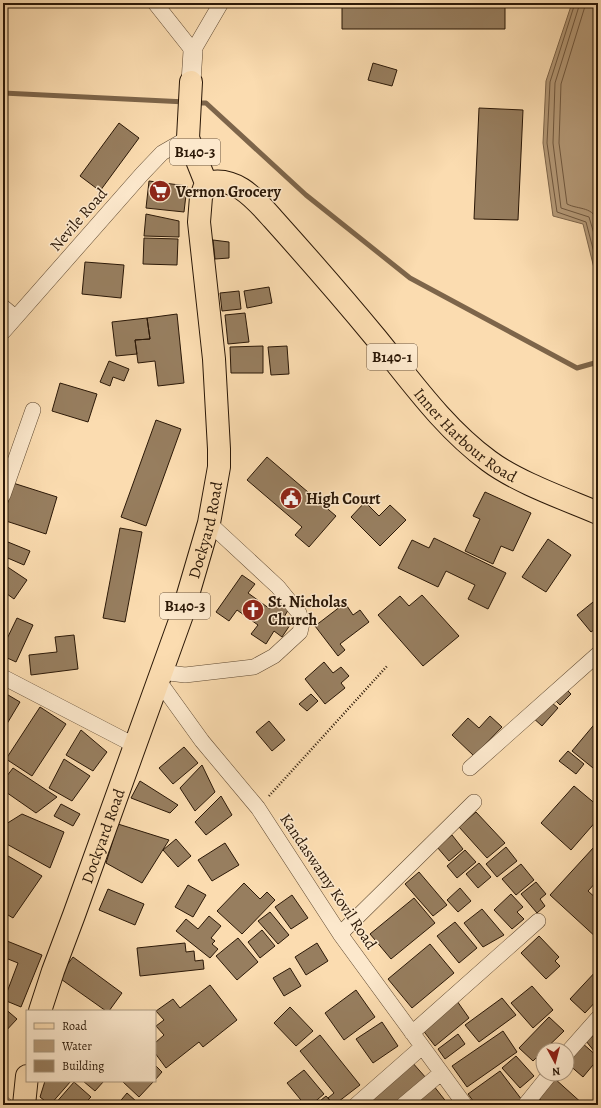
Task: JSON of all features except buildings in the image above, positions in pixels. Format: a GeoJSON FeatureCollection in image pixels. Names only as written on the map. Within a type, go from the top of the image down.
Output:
{"type":"FeatureCollection","features":[{"type":"Feature","properties":{"kind":"main road","name":"B140-3"},"geometry":{"type":"LineString","coordinates":[[191,82],[188,129],[206,183]]}},
{"type":"Feature","properties":{"kind":"main road","name":"Inner Harbour Road"},"geometry":{"type":"LineString","coordinates":[[206,183],[218,181],[232,184],[255,199],[333,286],[435,410],[476,452],[504,471],[598,513]]}},
{"type":"Feature","properties":{"kind":"main road","name":"Dockyard Road"},"geometry":{"type":"LineString","coordinates":[[40,1010],[53,971],[136,746],[191,588],[209,523],[219,467],[219,450],[214,359],[199,222],[202,189],[206,183]]}},
{"type":"Feature","properties":{"kind":"main road"},"geometry":{"type":"LineString","coordinates":[[24,1105],[26,1082]]}},
{"type":"Feature","properties":{"kind":"street"},"geometry":{"type":"LineString","coordinates":[[155,3],[193,51]]}},
{"type":"Feature","properties":{"kind":"street"},"geometry":{"type":"LineString","coordinates":[[191,82],[193,51],[221,3]]}},
{"type":"Feature","properties":{"kind":"street","name":"Nevile Road"},"geometry":{"type":"LineString","coordinates":[[3,332],[147,169],[188,129]]}},
{"type":"Feature","properties":{"kind":"street"},"geometry":{"type":"LineString","coordinates":[[3,307],[15,317]]}},
{"type":"Feature","properties":{"kind":"street"},"geometry":{"type":"LineString","coordinates":[[3,495],[33,410]]}},
{"type":"Feature","properties":{"kind":"street"},"geometry":{"type":"LineString","coordinates":[[160,676],[185,675],[254,667],[274,656],[300,632],[302,623],[300,613],[278,587],[209,523]]}},
{"type":"Feature","properties":{"kind":"street"},"geometry":{"type":"LineString","coordinates":[[470,768],[598,654]]}},
{"type":"Feature","properties":{"kind":"street","name":"Kandaswamy Kovil Road"},"geometry":{"type":"LineString","coordinates":[[160,676],[202,742],[258,808],[340,934],[465,1105]]}},
{"type":"Feature","properties":{"kind":"street"},"geometry":{"type":"LineString","coordinates":[[3,677],[136,746]]}},
{"type":"Feature","properties":{"kind":"street"},"geometry":{"type":"LineString","coordinates":[[340,934],[474,802]]}},
{"type":"Feature","properties":{"kind":"street"},"geometry":{"type":"LineString","coordinates":[[412,1033],[538,921]]}},
{"type":"Feature","properties":{"kind":"street"},"geometry":{"type":"LineString","coordinates":[[575,1044],[598,1018]]}},
{"type":"Feature","properties":{"kind":"street"},"geometry":{"type":"LineString","coordinates":[[356,1105],[422,1047]]}},
{"type":"Feature","properties":{"kind":"street"},"geometry":{"type":"LineString","coordinates":[[404,1105],[441,1073]]}},
{"type":"Feature","properties":{"kind":"street"},"geometry":{"type":"LineString","coordinates":[[525,1105],[544,1082]]}},
{"type":"Feature","properties":{"kind":"path"},"geometry":{"type":"LineString","coordinates":[[258,808],[388,665]]}},
{"type":"Feature","properties":{"kind":"water"},"geometry":{"type":"Polygon","coordinates":[[[572,3],[598,3],[598,284],[583,224],[553,216],[543,143],[546,81],[572,3]]]}},
{"type":"Feature","properties":{"kind":"waterway"},"geometry":{"type":"LineString","coordinates":[[3,93],[186,102]]}},
{"type":"Feature","properties":{"kind":"waterway"},"geometry":{"type":"LineString","coordinates":[[196,103],[206,103],[306,195],[410,278],[577,368],[598,362]]}},
{"type":"Feature","properties":{"kind":"place","name":"Vernon Grocery"},"geometry":{"type":"Point","coordinates":[160,191]}},
{"type":"Feature","properties":{"kind":"place","name":"High Court"},"geometry":{"type":"Point","coordinates":[291,498]}},
{"type":"Feature","properties":{"kind":"place","name":"St. Nicholas Church"},"geometry":{"type":"Point","coordinates":[253,610]}}]}
